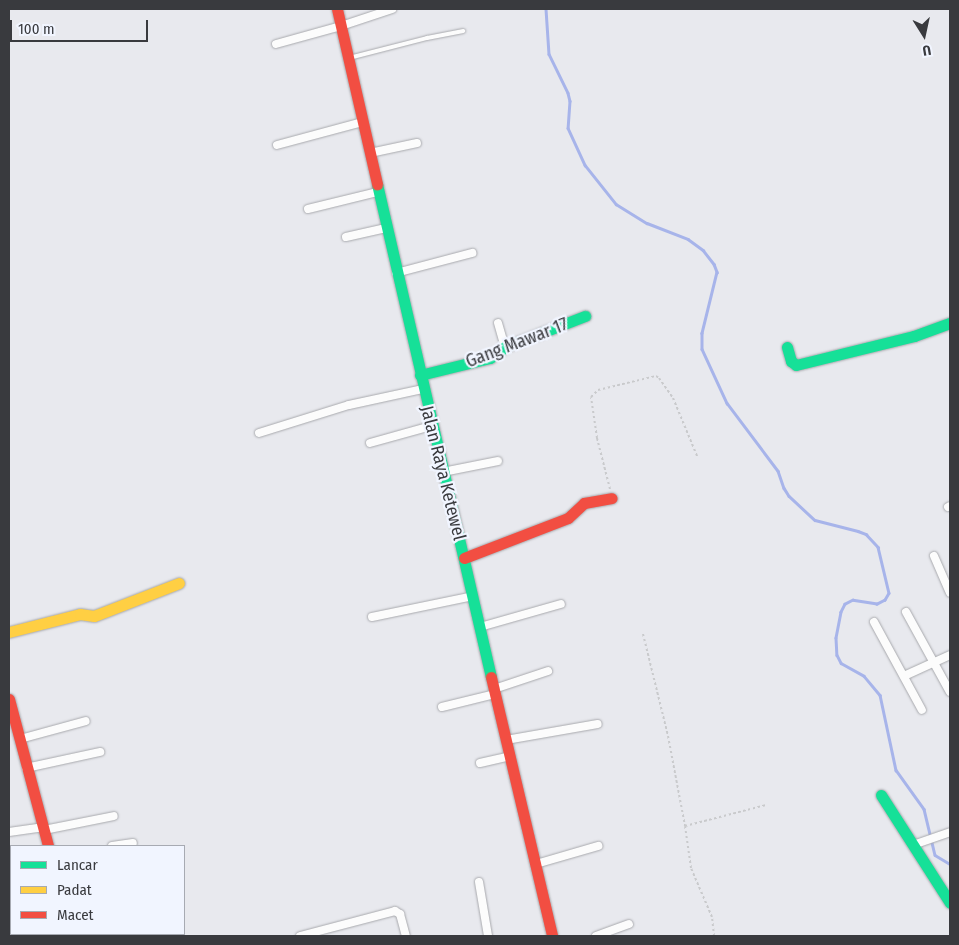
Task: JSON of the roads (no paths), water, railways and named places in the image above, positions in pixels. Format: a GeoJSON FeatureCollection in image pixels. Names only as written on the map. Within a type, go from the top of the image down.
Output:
{"type":"FeatureCollection","features":[{"type":"Feature","properties":{"kind":"street","name":"Jalan Raya Ketewel"},"geometry":{"type":"LineString","coordinates":[[337,9],[422,389],[464,558],[552,936]]}},
{"type":"Feature","properties":{"kind":"street"},"geometry":{"type":"LineString","coordinates":[[276,44],[341,26],[392,9]]}},
{"type":"Feature","properties":{"kind":"street"},"geometry":{"type":"LineString","coordinates":[[277,145],[363,122]]}},
{"type":"Feature","properties":{"kind":"street"},"geometry":{"type":"LineString","coordinates":[[370,153],[417,142]]}},
{"type":"Feature","properties":{"kind":"street"},"geometry":{"type":"LineString","coordinates":[[308,210],[378,192]]}},
{"type":"Feature","properties":{"kind":"street"},"geometry":{"type":"LineString","coordinates":[[346,237],[386,228]]}},
{"type":"Feature","properties":{"kind":"street"},"geometry":{"type":"LineString","coordinates":[[396,273],[472,253]]}},
{"type":"Feature","properties":{"kind":"street","name":"Gang Mawar 17"},"geometry":{"type":"LineString","coordinates":[[420,375],[490,358],[505,347],[586,316]]}},
{"type":"Feature","properties":{"kind":"street"},"geometry":{"type":"LineString","coordinates":[[498,323],[505,347]]}},
{"type":"Feature","properties":{"kind":"street"},"geometry":{"type":"LineString","coordinates":[[787,347],[791,361],[796,365],[914,336],[950,323]]}},
{"type":"Feature","properties":{"kind":"street"},"geometry":{"type":"LineString","coordinates":[[259,433],[349,406],[422,389]]}},
{"type":"Feature","properties":{"kind":"street"},"geometry":{"type":"LineString","coordinates":[[370,443],[431,426]]}},
{"type":"Feature","properties":{"kind":"street"},"geometry":{"type":"LineString","coordinates":[[443,472],[498,461]]}},
{"type":"Feature","properties":{"kind":"street"},"geometry":{"type":"LineString","coordinates":[[464,558],[568,518],[584,504],[612,498]]}},
{"type":"Feature","properties":{"kind":"street"},"geometry":{"type":"LineString","coordinates":[[934,556],[950,593]]}},
{"type":"Feature","properties":{"kind":"street"},"geometry":{"type":"LineString","coordinates":[[9,632],[80,614],[94,616],[179,583]]}},
{"type":"Feature","properties":{"kind":"street"},"geometry":{"type":"LineString","coordinates":[[372,617],[473,596]]}},
{"type":"Feature","properties":{"kind":"street"},"geometry":{"type":"LineString","coordinates":[[480,627],[561,604]]}},
{"type":"Feature","properties":{"kind":"street"},"geometry":{"type":"LineString","coordinates":[[906,612],[950,692]]}},
{"type":"Feature","properties":{"kind":"street"},"geometry":{"type":"LineString","coordinates":[[874,622],[922,710]]}},
{"type":"Feature","properties":{"kind":"street"},"geometry":{"type":"LineString","coordinates":[[904,676],[950,655]]}},
{"type":"Feature","properties":{"kind":"street"},"geometry":{"type":"LineString","coordinates":[[442,707],[495,692],[548,671]]}},
{"type":"Feature","properties":{"kind":"street"},"geometry":{"type":"LineString","coordinates":[[9,699],[48,845]]}},
{"type":"Feature","properties":{"kind":"street"},"geometry":{"type":"LineString","coordinates":[[20,739],[86,721]]}},
{"type":"Feature","properties":{"kind":"street"},"geometry":{"type":"LineString","coordinates":[[506,740],[598,724]]}},
{"type":"Feature","properties":{"kind":"street"},"geometry":{"type":"LineString","coordinates":[[26,768],[100,752]]}},
{"type":"Feature","properties":{"kind":"street"},"geometry":{"type":"LineString","coordinates":[[480,763],[510,756]]}},
{"type":"Feature","properties":{"kind":"street"},"geometry":{"type":"LineString","coordinates":[[881,795],[950,903]]}},
{"type":"Feature","properties":{"kind":"street"},"geometry":{"type":"LineString","coordinates":[[9,832],[114,816]]}},
{"type":"Feature","properties":{"kind":"street"},"geometry":{"type":"LineString","coordinates":[[913,845],[950,832]]}},
{"type":"Feature","properties":{"kind":"street"},"geometry":{"type":"LineString","coordinates":[[119,845],[132,843]]}},
{"type":"Feature","properties":{"kind":"street"},"geometry":{"type":"LineString","coordinates":[[536,864],[598,846]]}},
{"type":"Feature","properties":{"kind":"street"},"geometry":{"type":"LineString","coordinates":[[479,882],[488,936]]}},
{"type":"Feature","properties":{"kind":"street"},"geometry":{"type":"LineString","coordinates":[[300,936],[395,911],[400,914],[406,936]]}},
{"type":"Feature","properties":{"kind":"street"},"geometry":{"type":"LineString","coordinates":[[596,936],[629,924]]}},
{"type":"Feature","properties":{"kind":"lane"},"geometry":{"type":"LineString","coordinates":[[348,58],[463,31]]}},
{"type":"Feature","properties":{"kind":"waterway"},"geometry":{"type":"LineString","coordinates":[[546,9],[549,54],[568,93],[570,101],[568,128],[585,165],[616,204],[647,223],[688,239],[703,250],[714,264],[717,272],[702,333],[702,349],[727,403],[778,471],[789,496],[815,520],[866,534],[878,547],[889,593],[885,600],[877,604],[853,600],[845,604],[841,612],[836,638],[837,655],[841,663],[864,676],[880,695],[896,770],[924,809],[935,855],[950,864]]}}]}
